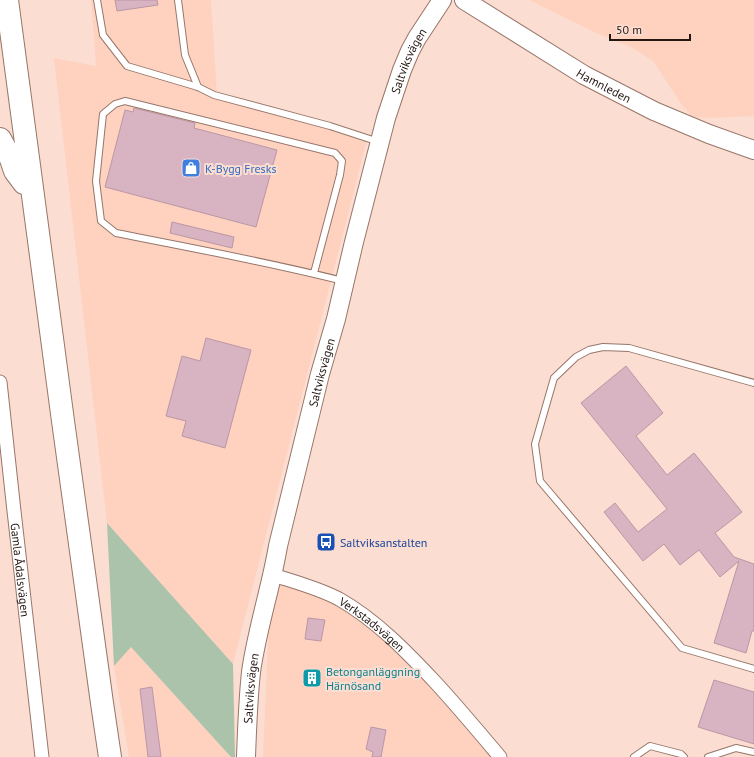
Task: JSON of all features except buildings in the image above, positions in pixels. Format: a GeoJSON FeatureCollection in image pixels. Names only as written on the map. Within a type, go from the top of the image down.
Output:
{"type":"FeatureCollection","features":[{"type":"Feature","properties":{"kind":"highway"},"geometry":{"type":"LineString","coordinates":[[7,0],[100,695],[110,757]]}},
{"type":"Feature","properties":{"kind":"highway"},"geometry":{"type":"LineString","coordinates":[[0,10],[101,757]]}},
{"type":"Feature","properties":{"kind":"highway"},"geometry":{"type":"LineString","coordinates":[[0,139],[11,159],[15,171],[24,183]]}},
{"type":"Feature","properties":{"kind":"street","name":"Saltviksvägen"},"geometry":{"type":"LineString","coordinates":[[246,757],[248,704],[252,671],[262,616],[320,374],[336,319],[380,142],[402,70],[410,51],[442,0]]}},
{"type":"Feature","properties":{"kind":"street","name":"Hamnleden"},"geometry":{"type":"LineString","coordinates":[[464,0],[584,75],[654,111],[754,150]]}},
{"type":"Feature","properties":{"kind":"street","name":"Gamla Ådalsvägen"},"geometry":{"type":"LineString","coordinates":[[0,382],[42,757]]}},
{"type":"Feature","properties":{"kind":"street","name":"Verkstadsvägen"},"geometry":{"type":"LineString","coordinates":[[273,575],[313,588],[339,600],[356,610],[382,630],[424,670],[500,757]]}},
{"type":"Feature","properties":{"kind":"lane"},"geometry":{"type":"LineString","coordinates":[[97,0],[103,35],[127,66],[198,87],[214,95],[330,126],[380,142]]}},
{"type":"Feature","properties":{"kind":"lane"},"geometry":{"type":"LineString","coordinates":[[178,0],[185,55],[198,87]]}},
{"type":"Feature","properties":{"kind":"lane"},"geometry":{"type":"LineString","coordinates":[[314,274],[340,175],[342,161],[335,153],[125,101],[115,104],[103,114],[96,181],[101,220],[116,233],[345,281]]}},
{"type":"Feature","properties":{"kind":"lane"},"geometry":{"type":"LineString","coordinates":[[754,383],[629,348],[603,347],[588,350],[576,356],[554,378],[535,444],[540,481],[682,648],[754,669]]}},
{"type":"Feature","properties":{"kind":"lane"},"geometry":{"type":"LineString","coordinates":[[634,757],[650,746],[681,754],[684,757]]}},
{"type":"Feature","properties":{"kind":"lane"},"geometry":{"type":"LineString","coordinates":[[708,757],[736,748],[754,752]]}},
{"type":"Feature","properties":{"kind":"shaded area"},"geometry":{"type":"Polygon","coordinates":[[[91,0],[211,0],[217,95],[368,136],[233,664],[107,523],[54,58],[96,66],[91,0]]]}},
{"type":"Feature","properties":{"kind":"shaded area"},"geometry":{"type":"Polygon","coordinates":[[[529,0],[754,0],[754,116],[708,118],[692,117],[680,102],[653,61],[631,47],[594,32],[529,0]]]}},
{"type":"Feature","properties":{"kind":"shaded area"},"geometry":{"type":"Polygon","coordinates":[[[271,566],[300,576],[339,594],[368,610],[392,631],[503,757],[263,757],[271,566]]]}},
{"type":"Feature","properties":{"kind":"shaded area"},"geometry":{"type":"Polygon","coordinates":[[[131,647],[231,757],[129,757],[114,666],[131,647]]]}},
{"type":"Feature","properties":{"kind":"green space"},"geometry":{"type":"Polygon","coordinates":[[[107,523],[233,664],[235,757],[231,757],[131,647],[114,666],[107,523]]]}},
{"type":"Feature","properties":{"kind":"place","name":"K-Bygg Fresks"},"geometry":{"type":"Point","coordinates":[191,168]}},
{"type":"Feature","properties":{"kind":"place","name":"Saltviksanstalten"},"geometry":{"type":"Point","coordinates":[326,542]}},
{"type":"Feature","properties":{"kind":"place","name":"Betonganläggning Härnösand"},"geometry":{"type":"Point","coordinates":[312,678]}}]}
